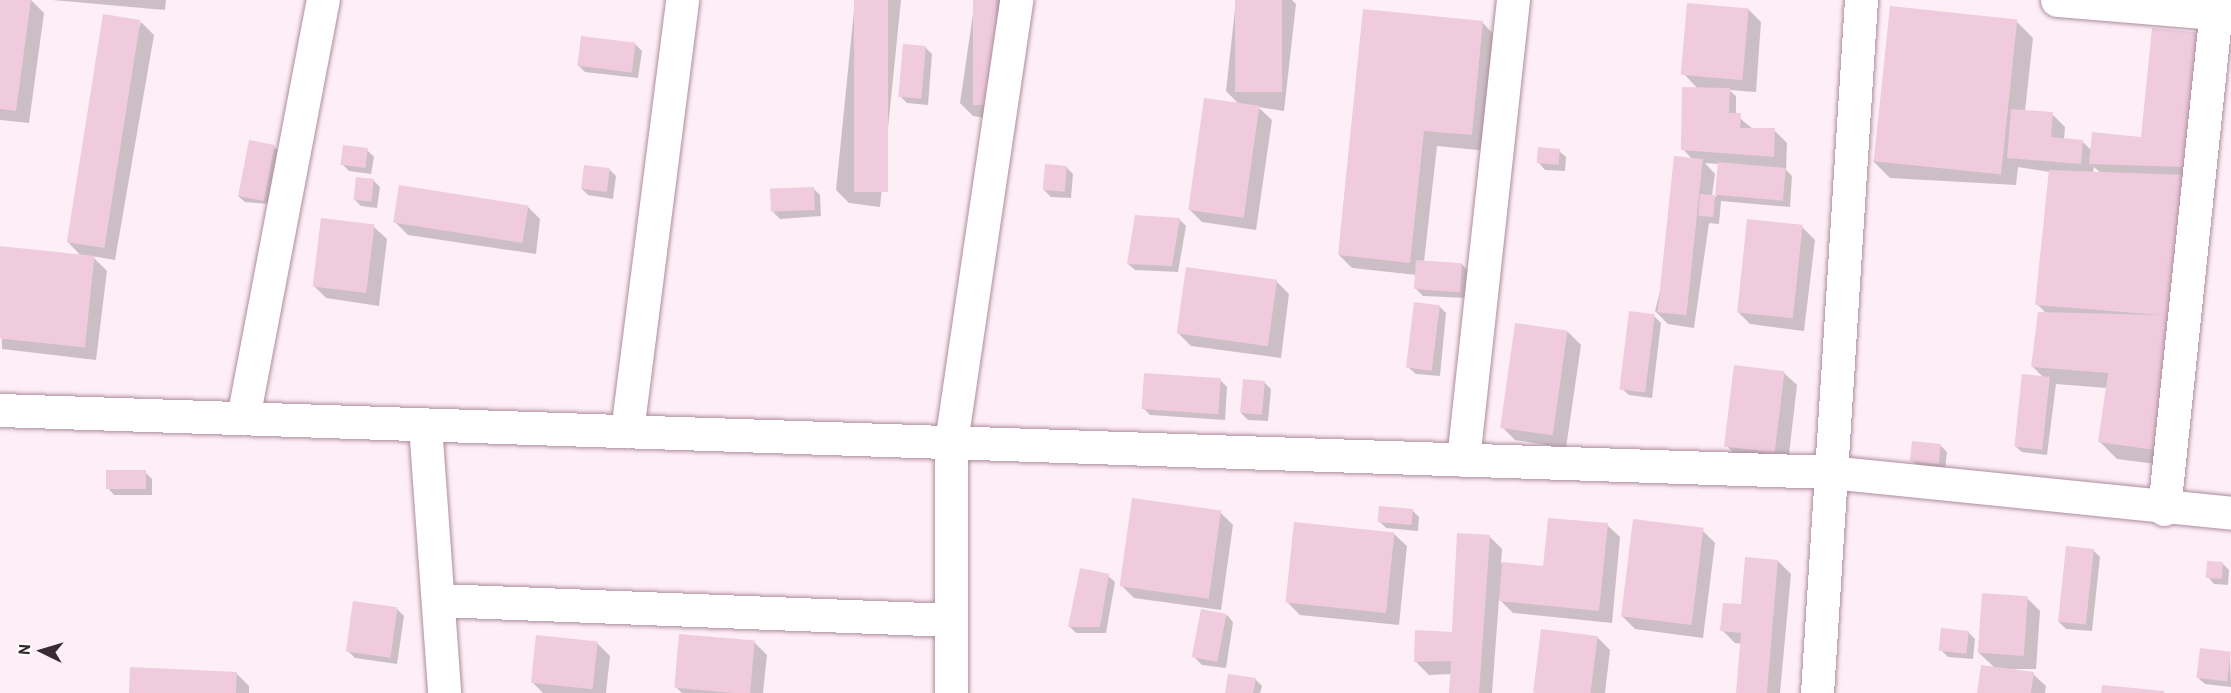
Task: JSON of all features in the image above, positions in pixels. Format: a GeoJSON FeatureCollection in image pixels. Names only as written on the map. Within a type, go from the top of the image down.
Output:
{"type":"FeatureCollection","features":[{"type":"Feature","properties":{"kind":"street"},"geometry":{"type":"LineString","coordinates":[[243,418],[323,0]]}},
{"type":"Feature","properties":{"kind":"street"},"geometry":{"type":"LineString","coordinates":[[627,431],[682,0]]}},
{"type":"Feature","properties":{"kind":"street"},"geometry":{"type":"LineString","coordinates":[[951,693],[951,442],[1016,0]]}},
{"type":"Feature","properties":{"kind":"street"},"geometry":{"type":"LineString","coordinates":[[1463,460],[1513,0]]}},
{"type":"Feature","properties":{"kind":"street"},"geometry":{"type":"LineString","coordinates":[[1817,693],[1861,0]]}},
{"type":"Feature","properties":{"kind":"street"},"geometry":{"type":"LineString","coordinates":[[2057,0],[2216,7],[2164,509]]}},
{"type":"Feature","properties":{"kind":"street"},"geometry":{"type":"LineString","coordinates":[[0,410],[1830,472],[2164,509],[2231,513]]}},
{"type":"Feature","properties":{"kind":"street"},"geometry":{"type":"LineString","coordinates":[[425,424],[444,693]]}},
{"type":"Feature","properties":{"kind":"street"},"geometry":{"type":"LineString","coordinates":[[438,600],[951,620]]}},
{"type":"Feature","properties":{"kind":"building"},"geometry":{"type":"Polygon","coordinates":[[[0,0],[31,0],[16,111],[0,109],[0,0]]]}},
{"type":"Feature","properties":{"kind":"building"},"geometry":{"type":"Polygon","coordinates":[[[854,0],[888,0],[888,192],[854,192],[854,0]]]}},
{"type":"Feature","properties":{"kind":"building"},"geometry":{"type":"Polygon","coordinates":[[[973,0],[996,0],[996,105],[973,105],[973,0]]]}},
{"type":"Feature","properties":{"kind":"building"},"geometry":{"type":"Polygon","coordinates":[[[1235,0],[1282,0],[1282,92],[1235,92],[1235,0]]]}},
{"type":"Feature","properties":{"kind":"building"},"geometry":{"type":"Polygon","coordinates":[[[1687,3],[1749,8],[1742,80],[1681,75],[1687,3]]]}},
{"type":"Feature","properties":{"kind":"building"},"geometry":{"type":"Polygon","coordinates":[[[1890,6],[2017,19],[2001,175],[1874,161],[1890,6]]]}},
{"type":"Feature","properties":{"kind":"building"},"geometry":{"type":"Polygon","coordinates":[[[1363,9],[1483,21],[1472,135],[1424,131],[1410,263],[1338,255],[1363,9]]]}},
{"type":"Feature","properties":{"kind":"building"},"geometry":{"type":"Polygon","coordinates":[[[103,14],[141,20],[104,248],[67,242],[103,14]]]}},
{"type":"Feature","properties":{"kind":"building"},"geometry":{"type":"Polygon","coordinates":[[[2152,28],[2203,33],[2188,167],[2089,164],[2092,132],[2141,137],[2152,28]]]}},
{"type":"Feature","properties":{"kind":"building"},"geometry":{"type":"Polygon","coordinates":[[[581,36],[636,43],[632,72],[577,66],[581,36]]]}},
{"type":"Feature","properties":{"kind":"building"},"geometry":{"type":"Polygon","coordinates":[[[903,44],[926,46],[921,99],[898,97],[903,44]]]}},
{"type":"Feature","properties":{"kind":"building"},"geometry":{"type":"Polygon","coordinates":[[[1682,87],[1730,88],[1729,113],[1741,113],[1740,128],[1775,128],[1774,157],[1681,150],[1682,87]]]}},
{"type":"Feature","properties":{"kind":"building"},"geometry":{"type":"Polygon","coordinates":[[[1204,98],[1259,106],[1244,218],[1188,210],[1204,98]]]}},
{"type":"Feature","properties":{"kind":"building"},"geometry":{"type":"Polygon","coordinates":[[[2011,109],[2053,112],[2051,137],[2083,140],[2081,164],[2007,158],[2011,109]]]}},
{"type":"Feature","properties":{"kind":"building"},"geometry":{"type":"Polygon","coordinates":[[[249,140],[275,145],[264,201],[238,196],[249,140]]]}},
{"type":"Feature","properties":{"kind":"building"},"geometry":{"type":"Polygon","coordinates":[[[343,145],[368,148],[365,168],[341,165],[343,145]]]}},
{"type":"Feature","properties":{"kind":"building"},"geometry":{"type":"Polygon","coordinates":[[[1538,147],[1560,149],[1559,165],[1537,163],[1538,147]]]}},
{"type":"Feature","properties":{"kind":"building"},"geometry":{"type":"Polygon","coordinates":[[[1674,156],[1703,159],[1686,315],[1658,312],[1674,156]]]}},
{"type":"Feature","properties":{"kind":"building"},"geometry":{"type":"Polygon","coordinates":[[[1718,162],[1786,168],[1783,201],[1715,195],[1718,162]]]}},
{"type":"Feature","properties":{"kind":"building"},"geometry":{"type":"Polygon","coordinates":[[[1045,164],[1067,166],[1065,192],[1043,190],[1045,164]]]}},
{"type":"Feature","properties":{"kind":"building"},"geometry":{"type":"Polygon","coordinates":[[[584,165],[610,168],[607,192],[581,189],[584,165]]]}},
{"type":"Feature","properties":{"kind":"building"},"geometry":{"type":"Polygon","coordinates":[[[2049,170],[2188,175],[2155,450],[2098,442],[2108,373],[2031,367],[2038,312],[2161,315],[2035,305],[2049,170]]]}},
{"type":"Feature","properties":{"kind":"building"},"geometry":{"type":"Polygon","coordinates":[[[356,177],[374,179],[371,202],[354,200],[356,177]]]}},
{"type":"Feature","properties":{"kind":"building"},"geometry":{"type":"Polygon","coordinates":[[[399,185],[528,205],[522,243],[393,223],[399,185]]]}},
{"type":"Feature","properties":{"kind":"building"},"geometry":{"type":"Polygon","coordinates":[[[814,187],[815,210],[771,212],[770,189],[814,187]]]}},
{"type":"Feature","properties":{"kind":"building"},"geometry":{"type":"Polygon","coordinates":[[[1700,194],[1715,195],[1713,217],[1698,216],[1700,194]]]}},
{"type":"Feature","properties":{"kind":"building"},"geometry":{"type":"Polygon","coordinates":[[[1135,215],[1180,218],[1172,266],[1127,264],[1135,215]]]}},
{"type":"Feature","properties":{"kind":"building"},"geometry":{"type":"Polygon","coordinates":[[[321,218],[375,225],[366,293],[313,286],[321,218]]]}},
{"type":"Feature","properties":{"kind":"building"},"geometry":{"type":"Polygon","coordinates":[[[1747,219],[1803,225],[1793,318],[1737,312],[1747,219]]]}},
{"type":"Feature","properties":{"kind":"building"},"geometry":{"type":"Polygon","coordinates":[[[0,246],[94,256],[85,347],[0,339],[0,246]]]}},
{"type":"Feature","properties":{"kind":"building"},"geometry":{"type":"Polygon","coordinates":[[[1416,260],[1462,263],[1460,292],[1414,289],[1416,260]]]}},
{"type":"Feature","properties":{"kind":"building"},"geometry":{"type":"Polygon","coordinates":[[[1186,267],[1277,280],[1268,346],[1177,333],[1186,267]]]}},
{"type":"Feature","properties":{"kind":"building"},"geometry":{"type":"Polygon","coordinates":[[[1414,302],[1440,305],[1432,371],[1406,368],[1414,302]]]}},
{"type":"Feature","properties":{"kind":"building"},"geometry":{"type":"Polygon","coordinates":[[[1629,311],[1655,314],[1645,393],[1619,389],[1629,311]]]}},
{"type":"Feature","properties":{"kind":"building"},"geometry":{"type":"Polygon","coordinates":[[[1515,323],[1567,330],[1553,435],[1500,428],[1515,323]]]}},
{"type":"Feature","properties":{"kind":"building"},"geometry":{"type":"Polygon","coordinates":[[[1734,365],[1785,371],[1775,453],[1724,446],[1734,365]]]}},
{"type":"Feature","properties":{"kind":"building"},"geometry":{"type":"Polygon","coordinates":[[[1144,373],[1221,378],[1218,414],[1141,409],[1144,373]]]}},
{"type":"Feature","properties":{"kind":"building"},"geometry":{"type":"Polygon","coordinates":[[[2022,374],[2050,377],[2042,450],[2014,447],[2022,374]]]}},
{"type":"Feature","properties":{"kind":"building"},"geometry":{"type":"Polygon","coordinates":[[[1243,379],[1265,381],[1262,415],[1240,413],[1243,379]]]}},
{"type":"Feature","properties":{"kind":"building"},"geometry":{"type":"Polygon","coordinates":[[[1912,441],[1941,444],[1939,464],[1910,461],[1912,441]]]}},
{"type":"Feature","properties":{"kind":"building"},"geometry":{"type":"Polygon","coordinates":[[[106,470],[146,470],[146,489],[106,489],[106,470]]]}},
{"type":"Feature","properties":{"kind":"building"},"geometry":{"type":"Polygon","coordinates":[[[1132,498],[1221,511],[1209,599],[1120,586],[1132,498]]]}},
{"type":"Feature","properties":{"kind":"building"},"geometry":{"type":"Polygon","coordinates":[[[1379,506],[1413,509],[1411,525],[1378,522],[1379,506]]]}},
{"type":"Feature","properties":{"kind":"building"},"geometry":{"type":"Polygon","coordinates":[[[1548,518],[1608,523],[1599,611],[1499,601],[1502,562],[1543,566],[1548,518]]]}},
{"type":"Feature","properties":{"kind":"building"},"geometry":{"type":"Polygon","coordinates":[[[1633,519],[1703,528],[1692,625],[1621,616],[1633,519]]]}},
{"type":"Feature","properties":{"kind":"building"},"geometry":{"type":"Polygon","coordinates":[[[1294,522],[1394,533],[1386,613],[1286,603],[1294,522]]]}},
{"type":"Feature","properties":{"kind":"building"},"geometry":{"type":"Polygon","coordinates":[[[1457,533],[1490,535],[1479,693],[1449,693],[1451,661],[1414,662],[1415,630],[1452,632],[1457,533]]]}},
{"type":"Feature","properties":{"kind":"building"},"geometry":{"type":"Polygon","coordinates":[[[2066,546],[2094,549],[2086,625],[2058,622],[2066,546]]]}},
{"type":"Feature","properties":{"kind":"building"},"geometry":{"type":"Polygon","coordinates":[[[1745,557],[1778,560],[1767,693],[1736,693],[1741,633],[1720,631],[1723,603],[1741,604],[1745,557]]]}},
{"type":"Feature","properties":{"kind":"building"},"geometry":{"type":"Polygon","coordinates":[[[2207,561],[2223,562],[2222,579],[2206,578],[2207,561]]]}},
{"type":"Feature","properties":{"kind":"building"},"geometry":{"type":"Polygon","coordinates":[[[1080,568],[1109,574],[1100,627],[1068,627],[1080,568]]]}},
{"type":"Feature","properties":{"kind":"building"},"geometry":{"type":"Polygon","coordinates":[[[1982,593],[2028,596],[2024,656],[1978,653],[1982,593]]]}},
{"type":"Feature","properties":{"kind":"building"},"geometry":{"type":"Polygon","coordinates":[[[353,601],[398,607],[390,658],[346,652],[353,601]]]}},
{"type":"Feature","properties":{"kind":"building"},"geometry":{"type":"Polygon","coordinates":[[[1201,609],[1227,614],[1217,662],[1192,657],[1201,609]]]}},
{"type":"Feature","properties":{"kind":"building"},"geometry":{"type":"Polygon","coordinates":[[[1941,628],[1969,631],[1966,654],[1939,651],[1941,628]]]}},
{"type":"Feature","properties":{"kind":"building"},"geometry":{"type":"Polygon","coordinates":[[[1541,629],[1598,636],[1591,693],[1533,693],[1541,629]]]}},
{"type":"Feature","properties":{"kind":"building"},"geometry":{"type":"Polygon","coordinates":[[[679,634],[755,641],[750,693],[674,688],[679,634]]]}},
{"type":"Feature","properties":{"kind":"building"},"geometry":{"type":"Polygon","coordinates":[[[536,635],[598,641],[593,689],[531,683],[536,635]]]}},
{"type":"Feature","properties":{"kind":"building"},"geometry":{"type":"Polygon","coordinates":[[[2200,648],[2231,652],[2227,682],[2196,678],[2200,648]]]}},
{"type":"Feature","properties":{"kind":"building"},"geometry":{"type":"Polygon","coordinates":[[[1981,665],[2034,672],[2031,693],[1977,693],[1981,665]]]}},
{"type":"Feature","properties":{"kind":"building"},"geometry":{"type":"Polygon","coordinates":[[[130,667],[237,672],[236,693],[129,693],[130,667]]]}},
{"type":"Feature","properties":{"kind":"building"},"geometry":{"type":"Polygon","coordinates":[[[1228,674],[1256,678],[1253,693],[1225,693],[1228,674]]]}},
{"type":"Feature","properties":{"kind":"building"},"geometry":{"type":"Polygon","coordinates":[[[2102,685],[2164,691],[2164,693],[2101,693],[2102,685]]]}}]}
